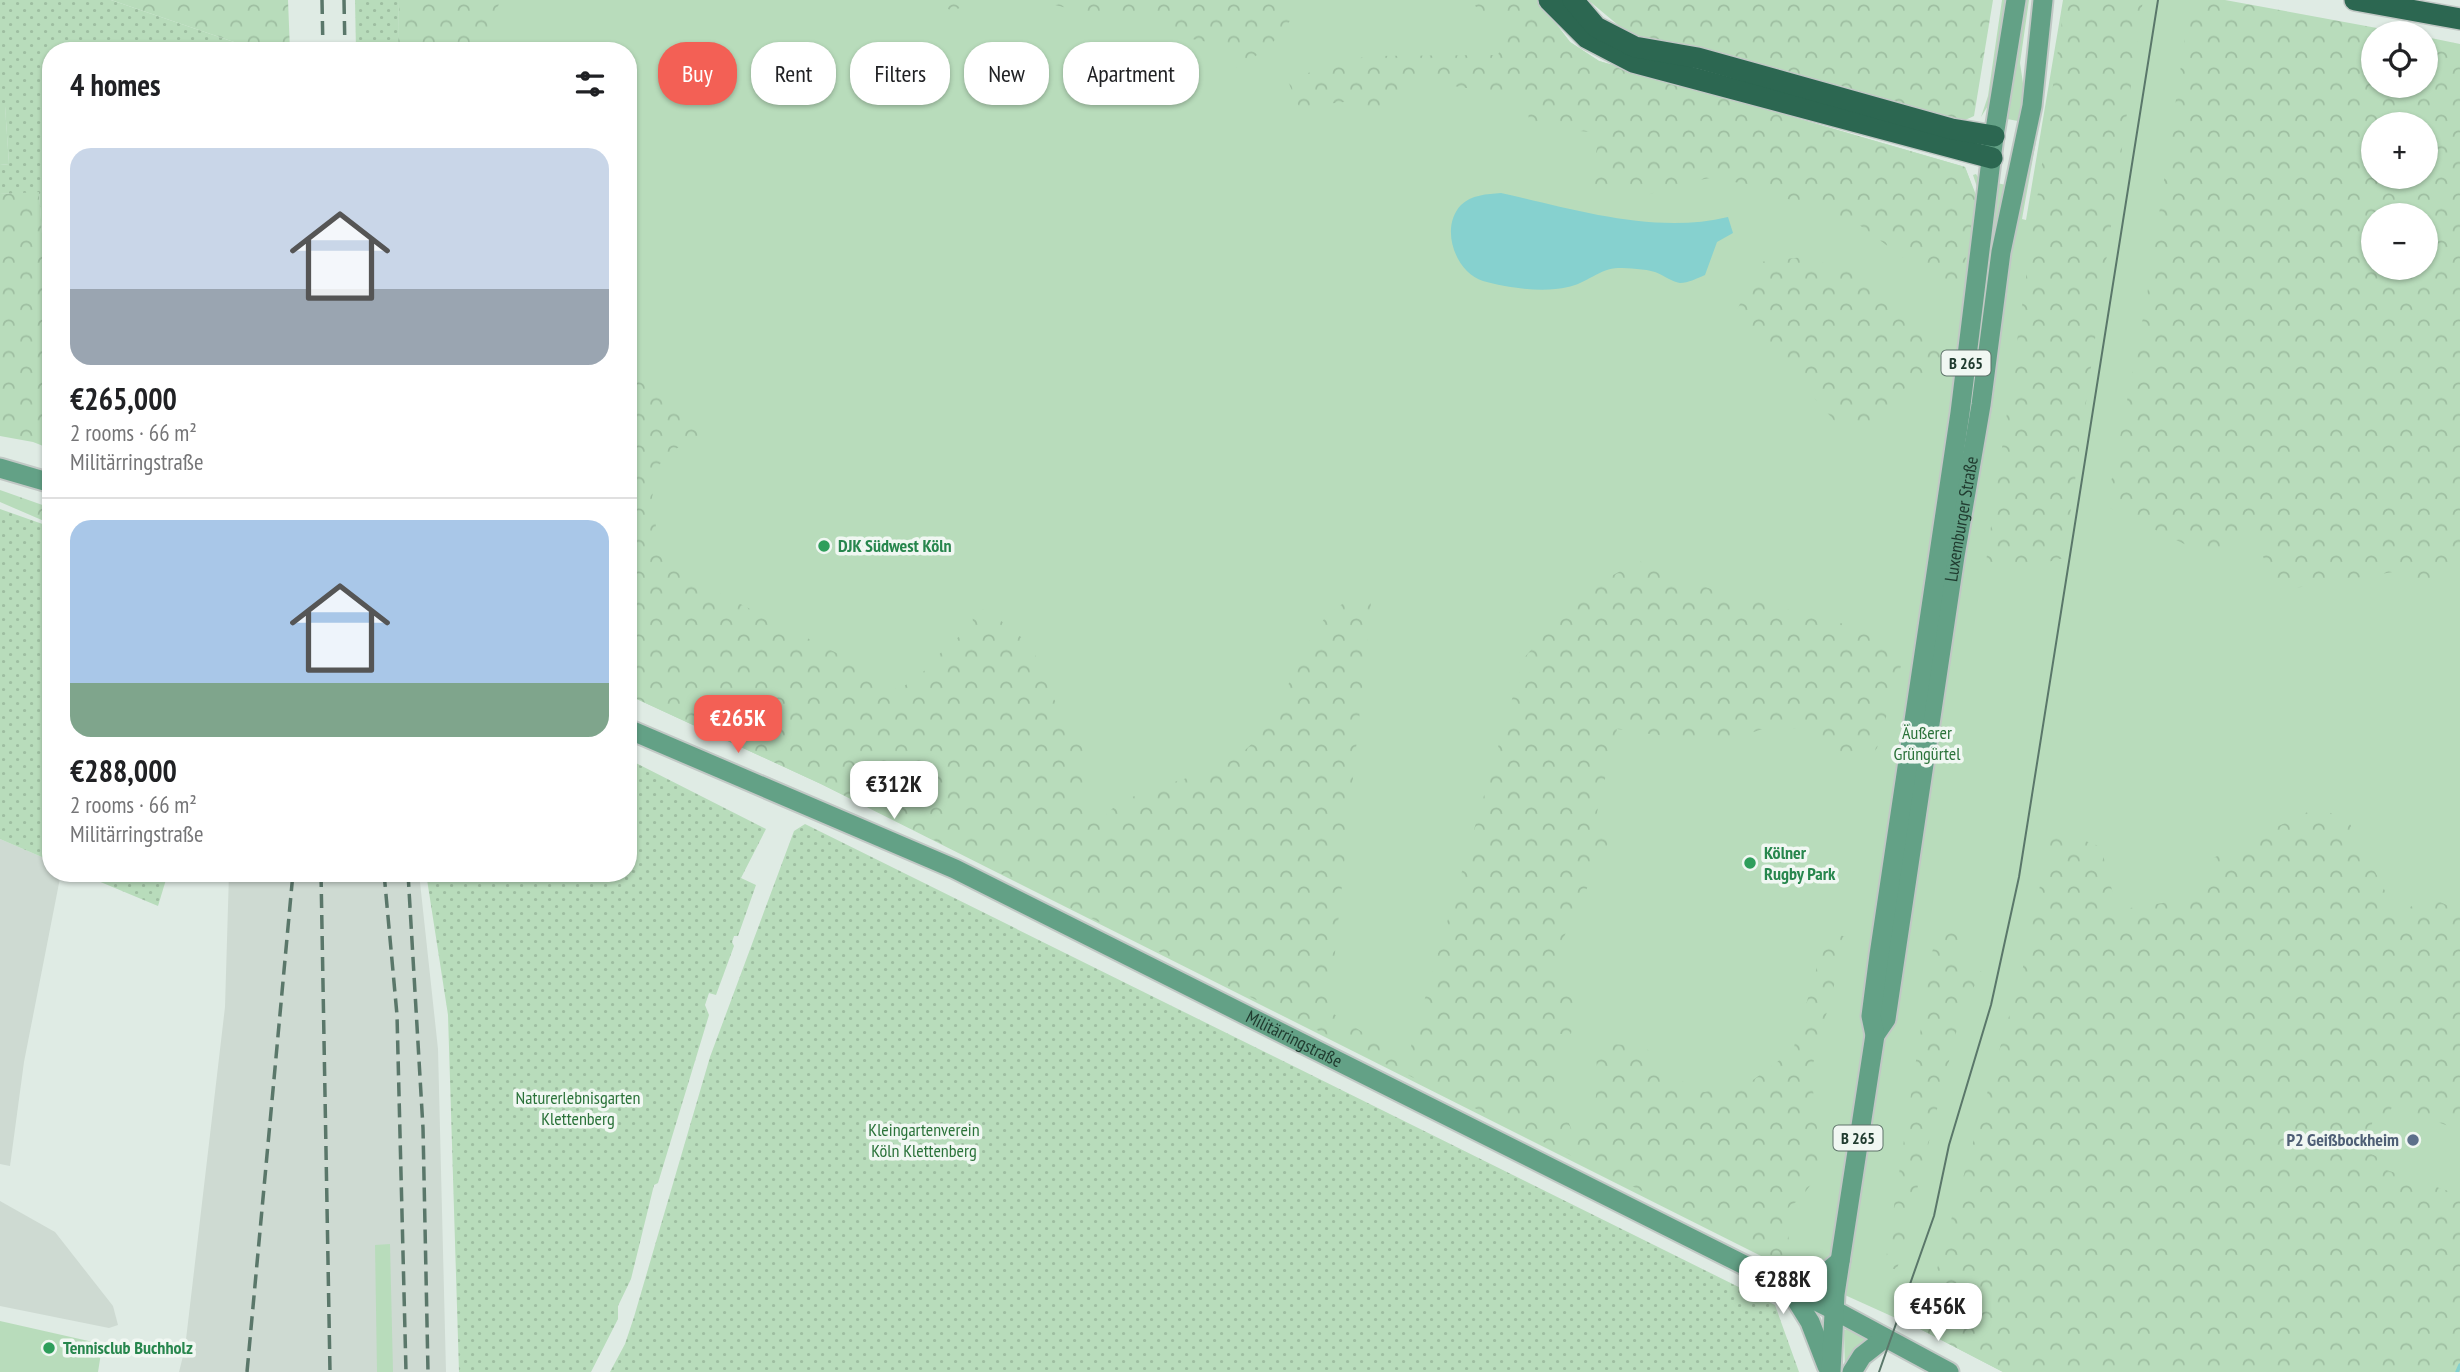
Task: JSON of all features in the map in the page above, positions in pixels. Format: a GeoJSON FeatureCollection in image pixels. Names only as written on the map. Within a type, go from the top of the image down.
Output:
{"type":"FeatureCollection","features":[{"type":"Feature","properties":{"kind":"highway"},"geometry":{"type":"LineString","coordinates":[[1549,0],[1587,38],[1633,62],[2000,156]]}},
{"type":"Feature","properties":{"kind":"highway"},"geometry":{"type":"LineString","coordinates":[[1573,0],[1596,27],[1635,47],[1698,58],[1939,125],[1994,136]]}},
{"type":"Feature","properties":{"kind":"highway"},"geometry":{"type":"LineString","coordinates":[[2355,0],[2460,19]]}},
{"type":"Feature","properties":{"kind":"main road","name":"Luxemburger Straße"},"geometry":{"type":"LineString","coordinates":[[1830,1372],[1833,1310],[1875,1035],[1871,1016],[1874,992],[2000,156],[1994,136],[2016,0]]}},
{"type":"Feature","properties":{"kind":"main road","name":"Luxemburger Straße"},"geometry":{"type":"LineString","coordinates":[[1875,1035],[1886,1019],[1955,556],[1981,405],[2001,252],[2027,139],[2043,0]]}},
{"type":"Feature","properties":{"kind":"main road"},"geometry":{"type":"LineString","coordinates":[[2015,184],[2000,156],[2027,139]]}},
{"type":"Feature","properties":{"kind":"main road"},"geometry":{"type":"LineString","coordinates":[[0,468],[42,480]]}},
{"type":"Feature","properties":{"kind":"main road","name":"Militärringstraße"},"geometry":{"type":"LineString","coordinates":[[637,733],[955,869],[1833,1310],[1949,1372]]}},
{"type":"Feature","properties":{"kind":"main road"},"geometry":{"type":"LineString","coordinates":[[1830,1372],[1810,1322],[1790,1289],[1816,1281],[1840,1261]]}},
{"type":"Feature","properties":{"kind":"main road"},"geometry":{"type":"LineString","coordinates":[[1852,1372],[1863,1356],[1885,1338]]}},
{"type":"Feature","properties":{"kind":"shaded area"},"geometry":{"type":"Polygon","coordinates":[[[0,839],[42,857],[42,882],[59,882],[24,1062],[10,1166],[0,1164],[0,839]]]}},
{"type":"Feature","properties":{"kind":"shaded area"},"geometry":{"type":"Polygon","coordinates":[[[229,882],[420,882],[438,1049],[446,1372],[179,1372],[185,1348],[225,1007],[229,882]]]}},
{"type":"Feature","properties":{"kind":"shaded area"},"geometry":{"type":"Polygon","coordinates":[[[0,1201],[55,1232],[113,1306],[118,1325],[109,1328],[0,1306],[0,1201]]]}},
{"type":"Feature","properties":{"kind":"green space"},"geometry":{"type":"Polygon","coordinates":[[[0,0],[111,0],[234,42],[42,42],[42,235],[39,192],[0,194],[0,165],[9,164],[5,106],[0,106],[0,0]]]}},
{"type":"Feature","properties":{"kind":"green space"},"geometry":{"type":"Polygon","coordinates":[[[111,0],[288,0],[290,42],[234,42],[111,0]]]}},
{"type":"Feature","properties":{"kind":"green space"},"geometry":{"type":"Polygon","coordinates":[[[355,0],[399,0],[398,42],[356,42],[355,0]]]}},
{"type":"Feature","properties":{"kind":"green space","name":"Äußerer Grüngürtel"},"geometry":{"type":"Polygon","coordinates":[[[399,0],[1538,0],[1570,42],[1599,61],[1965,167],[1978,200],[1979,193],[1973,175],[2006,185],[1999,216],[2018,219],[2046,57],[2040,119],[2022,219],[2026,220],[2063,0],[2199,0],[2361,31],[2361,98],[2438,98],[2438,73],[2460,49],[2460,1372],[2003,1372],[1920,1329],[1805,1277],[1784,1274],[1787,1269],[821,784],[637,699],[637,42],[398,42],[399,0]]]}},
{"type":"Feature","properties":{"kind":"green space"},"geometry":{"type":"Polygon","coordinates":[[[399,0],[500,0],[494,20],[481,42],[398,42],[399,0]]]}},
{"type":"Feature","properties":{"kind":"green space"},"geometry":{"type":"Polygon","coordinates":[[[921,0],[974,0],[954,11],[921,0]]]}},
{"type":"Feature","properties":{"kind":"green space"},"geometry":{"type":"Polygon","coordinates":[[[1035,0],[1292,0],[1300,3],[1274,41],[1237,68],[1213,43],[1171,35],[1158,15],[1087,13],[1035,0]]]}},
{"type":"Feature","properties":{"kind":"green space"},"geometry":{"type":"Polygon","coordinates":[[[1470,0],[1538,0],[1570,42],[1599,61],[1965,167],[1976,197],[1959,299],[1858,224],[1746,184],[1710,178],[1678,184],[1642,197],[1590,183],[1600,133],[1570,130],[1555,124],[1528,139],[1529,98],[1422,81],[1368,114],[1353,101],[1299,107],[1287,79],[1367,56],[1498,55],[1510,24],[1494,12],[1485,17],[1470,0]]]}},
{"type":"Feature","properties":{"kind":"green space"},"geometry":{"type":"Polygon","coordinates":[[[1588,0],[1993,0],[1974,116],[1963,121],[1923,114],[1630,35],[1588,0]]]}},
{"type":"Feature","properties":{"kind":"green space"},"geometry":{"type":"Polygon","coordinates":[[[2002,0],[2005,0],[1989,104],[1981,117],[1988,96],[2002,0]]]}},
{"type":"Feature","properties":{"kind":"green space"},"geometry":{"type":"Polygon","coordinates":[[[2025,0],[2029,0],[2020,63],[2025,97],[2018,121],[2007,119],[2025,0]]]}},
{"type":"Feature","properties":{"kind":"green space"},"geometry":{"type":"Polygon","coordinates":[[[2065,0],[2143,0],[2064,558],[2035,565],[1986,562],[2065,0]]]}},
{"type":"Feature","properties":{"kind":"green space"},"geometry":{"type":"Polygon","coordinates":[[[2185,0],[2225,0],[2361,25],[2361,98],[2438,98],[2438,39],[2460,44],[2460,553],[2424,584],[2393,572],[2276,591],[2255,535],[2211,557],[2102,504],[2112,478],[2146,302],[2187,25],[2185,0]]]}},
{"type":"Feature","properties":{"kind":"green space"},"geometry":{"type":"Polygon","coordinates":[[[0,106],[5,106],[9,164],[0,165],[0,106]]]}},
{"type":"Feature","properties":{"kind":"green space"},"geometry":{"type":"Polygon","coordinates":[[[39,191],[42,234],[42,446],[0,436],[0,194],[39,191]]]}},
{"type":"Feature","properties":{"kind":"green space"},"geometry":{"type":"Polygon","coordinates":[[[1803,257],[1861,274],[1952,353],[1950,365],[1898,392],[1888,424],[1838,425],[1737,310],[1760,262],[1803,257]]]}},
{"type":"Feature","properties":{"kind":"green space"},"geometry":{"type":"Polygon","coordinates":[[[637,367],[700,434],[671,452],[658,466],[651,503],[659,540],[697,582],[868,669],[866,674],[899,690],[936,662],[935,658],[973,624],[972,606],[990,612],[1031,645],[1053,698],[1080,735],[1089,783],[1078,806],[1103,820],[1111,810],[1125,801],[1218,767],[1249,747],[1273,714],[1324,619],[1346,601],[1371,603],[1329,1011],[1407,1060],[1524,658],[1580,593],[1639,561],[1716,591],[1863,629],[1903,659],[1877,748],[1869,759],[1845,762],[1815,732],[1775,725],[1717,744],[1617,729],[1593,829],[1612,835],[1563,939],[1555,979],[1579,990],[1571,1034],[1558,1034],[1554,1085],[1574,1136],[1586,1132],[1593,1109],[1597,1079],[1594,1043],[1645,1046],[1665,1073],[1704,1092],[1749,1083],[1793,1050],[1827,932],[1847,937],[1811,1071],[1820,1157],[1815,1179],[1800,1199],[1789,1207],[1785,1225],[1797,1268],[821,784],[637,699],[637,367]]]}},
{"type":"Feature","properties":{"kind":"green space"},"geometry":{"type":"Polygon","coordinates":[[[0,490],[42,505],[42,520],[0,502],[0,490]]]}},
{"type":"Feature","properties":{"kind":"green space"},"geometry":{"type":"Polygon","coordinates":[[[0,509],[42,524],[42,857],[0,839],[0,509]]]}},
{"type":"Feature","properties":{"kind":"green space","name":"Naturerlebnisgarten Klettenberg"},"geometry":{"type":"Polygon","coordinates":[[[637,764],[766,829],[741,878],[756,885],[738,936],[734,936],[734,946],[716,995],[709,993],[705,1005],[709,1015],[658,1183],[654,1185],[631,1279],[618,1306],[618,1319],[591,1372],[459,1372],[448,1015],[427,882],[637,882],[637,764]]]}},
{"type":"Feature","properties":{"kind":"green space"},"geometry":{"type":"Polygon","coordinates":[[[2318,807],[2349,822],[2397,914],[2429,897],[2460,911],[2460,1130],[2392,1106],[2389,1116],[2376,1112],[2363,1150],[2378,1157],[2375,1166],[2454,1193],[2460,1185],[2460,1372],[2003,1372],[1920,1329],[2023,967],[2052,828],[2101,847],[2117,910],[2195,898],[2211,859],[2318,807]]]}},
{"type":"Feature","properties":{"kind":"green space","name":"Kleingartenverein Köln Klettenberg"},"geometry":{"type":"Polygon","coordinates":[[[805,824],[1775,1305],[1799,1372],[610,1372],[625,1344],[634,1317],[710,1057],[794,831],[805,824]]]}},
{"type":"Feature","properties":{"kind":"green space"},"geometry":{"type":"Polygon","coordinates":[[[101,882],[165,882],[158,906],[101,882]]]}},
{"type":"Feature","properties":{"kind":"green space"},"geometry":{"type":"Polygon","coordinates":[[[1936,928],[1962,929],[1957,962],[1982,972],[1962,1009],[1897,1270],[1885,1266],[1936,928]]]}},
{"type":"Feature","properties":{"kind":"green space"},"geometry":{"type":"Polygon","coordinates":[[[390,1244],[393,1372],[377,1372],[375,1245],[390,1244]]]}},
{"type":"Feature","properties":{"kind":"green space","name":"Tennisclub Buchholz"},"geometry":{"type":"Polygon","coordinates":[[[0,1321],[93,1342],[101,1353],[98,1372],[0,1372],[0,1321]]]}},
{"type":"Feature","properties":{"kind":"green space"},"geometry":{"type":"Polygon","coordinates":[[[1847,1329],[1867,1340],[1845,1372],[1844,1330],[1847,1329]]]}},
{"type":"Feature","properties":{"kind":"water"},"geometry":{"type":"Polygon","coordinates":[[[1501,193],[1643,222],[1700,222],[1728,217],[1733,233],[1717,242],[1705,275],[1686,282],[1680,283],[1651,271],[1618,268],[1558,289],[1537,290],[1503,286],[1483,281],[1465,269],[1458,260],[1451,237],[1451,225],[1461,205],[1474,197],[1501,193]]]}},
{"type":"Feature","properties":{"kind":"waterway"},"geometry":{"type":"LineString","coordinates":[[2457,1372],[2460,1365]]}},
{"type":"Feature","properties":{"kind":"tram line"},"geometry":{"type":"LineString","coordinates":[[1879,1372],[1934,1216],[1949,1145],[1991,1005],[2019,877],[2158,0]]}},
{"type":"Feature","properties":{"kind":"railway"},"geometry":{"type":"LineString","coordinates":[[322,0],[323,42]]}},
{"type":"Feature","properties":{"kind":"railway"},"geometry":{"type":"LineString","coordinates":[[344,0],[345,42]]}},
{"type":"Feature","properties":{"kind":"railway"},"geometry":{"type":"LineString","coordinates":[[247,1372],[292,882]]}},
{"type":"Feature","properties":{"kind":"railway"},"geometry":{"type":"LineString","coordinates":[[321,882],[330,1372]]}},
{"type":"Feature","properties":{"kind":"railway"},"geometry":{"type":"LineString","coordinates":[[385,882],[397,1015],[406,1372]]}},
{"type":"Feature","properties":{"kind":"railway"},"geometry":{"type":"LineString","coordinates":[[409,882],[423,1128],[428,1372]]}},
{"type":"Feature","properties":{"kind":"place","name":"DJK Südwest Köln"},"geometry":{"type":"Point","coordinates":[824,546]}},
{"type":"Feature","properties":{"kind":"place","name":"Kölner Rugby Park"},"geometry":{"type":"Point","coordinates":[1750,863]}},
{"type":"Feature","properties":{"kind":"place","name":"P2 Geißbockheim"},"geometry":{"type":"Point","coordinates":[2413,1140]}},
{"type":"Feature","properties":{"kind":"place","name":"Tennisclub Buchholz"},"geometry":{"type":"Point","coordinates":[49,1348]}}]}
